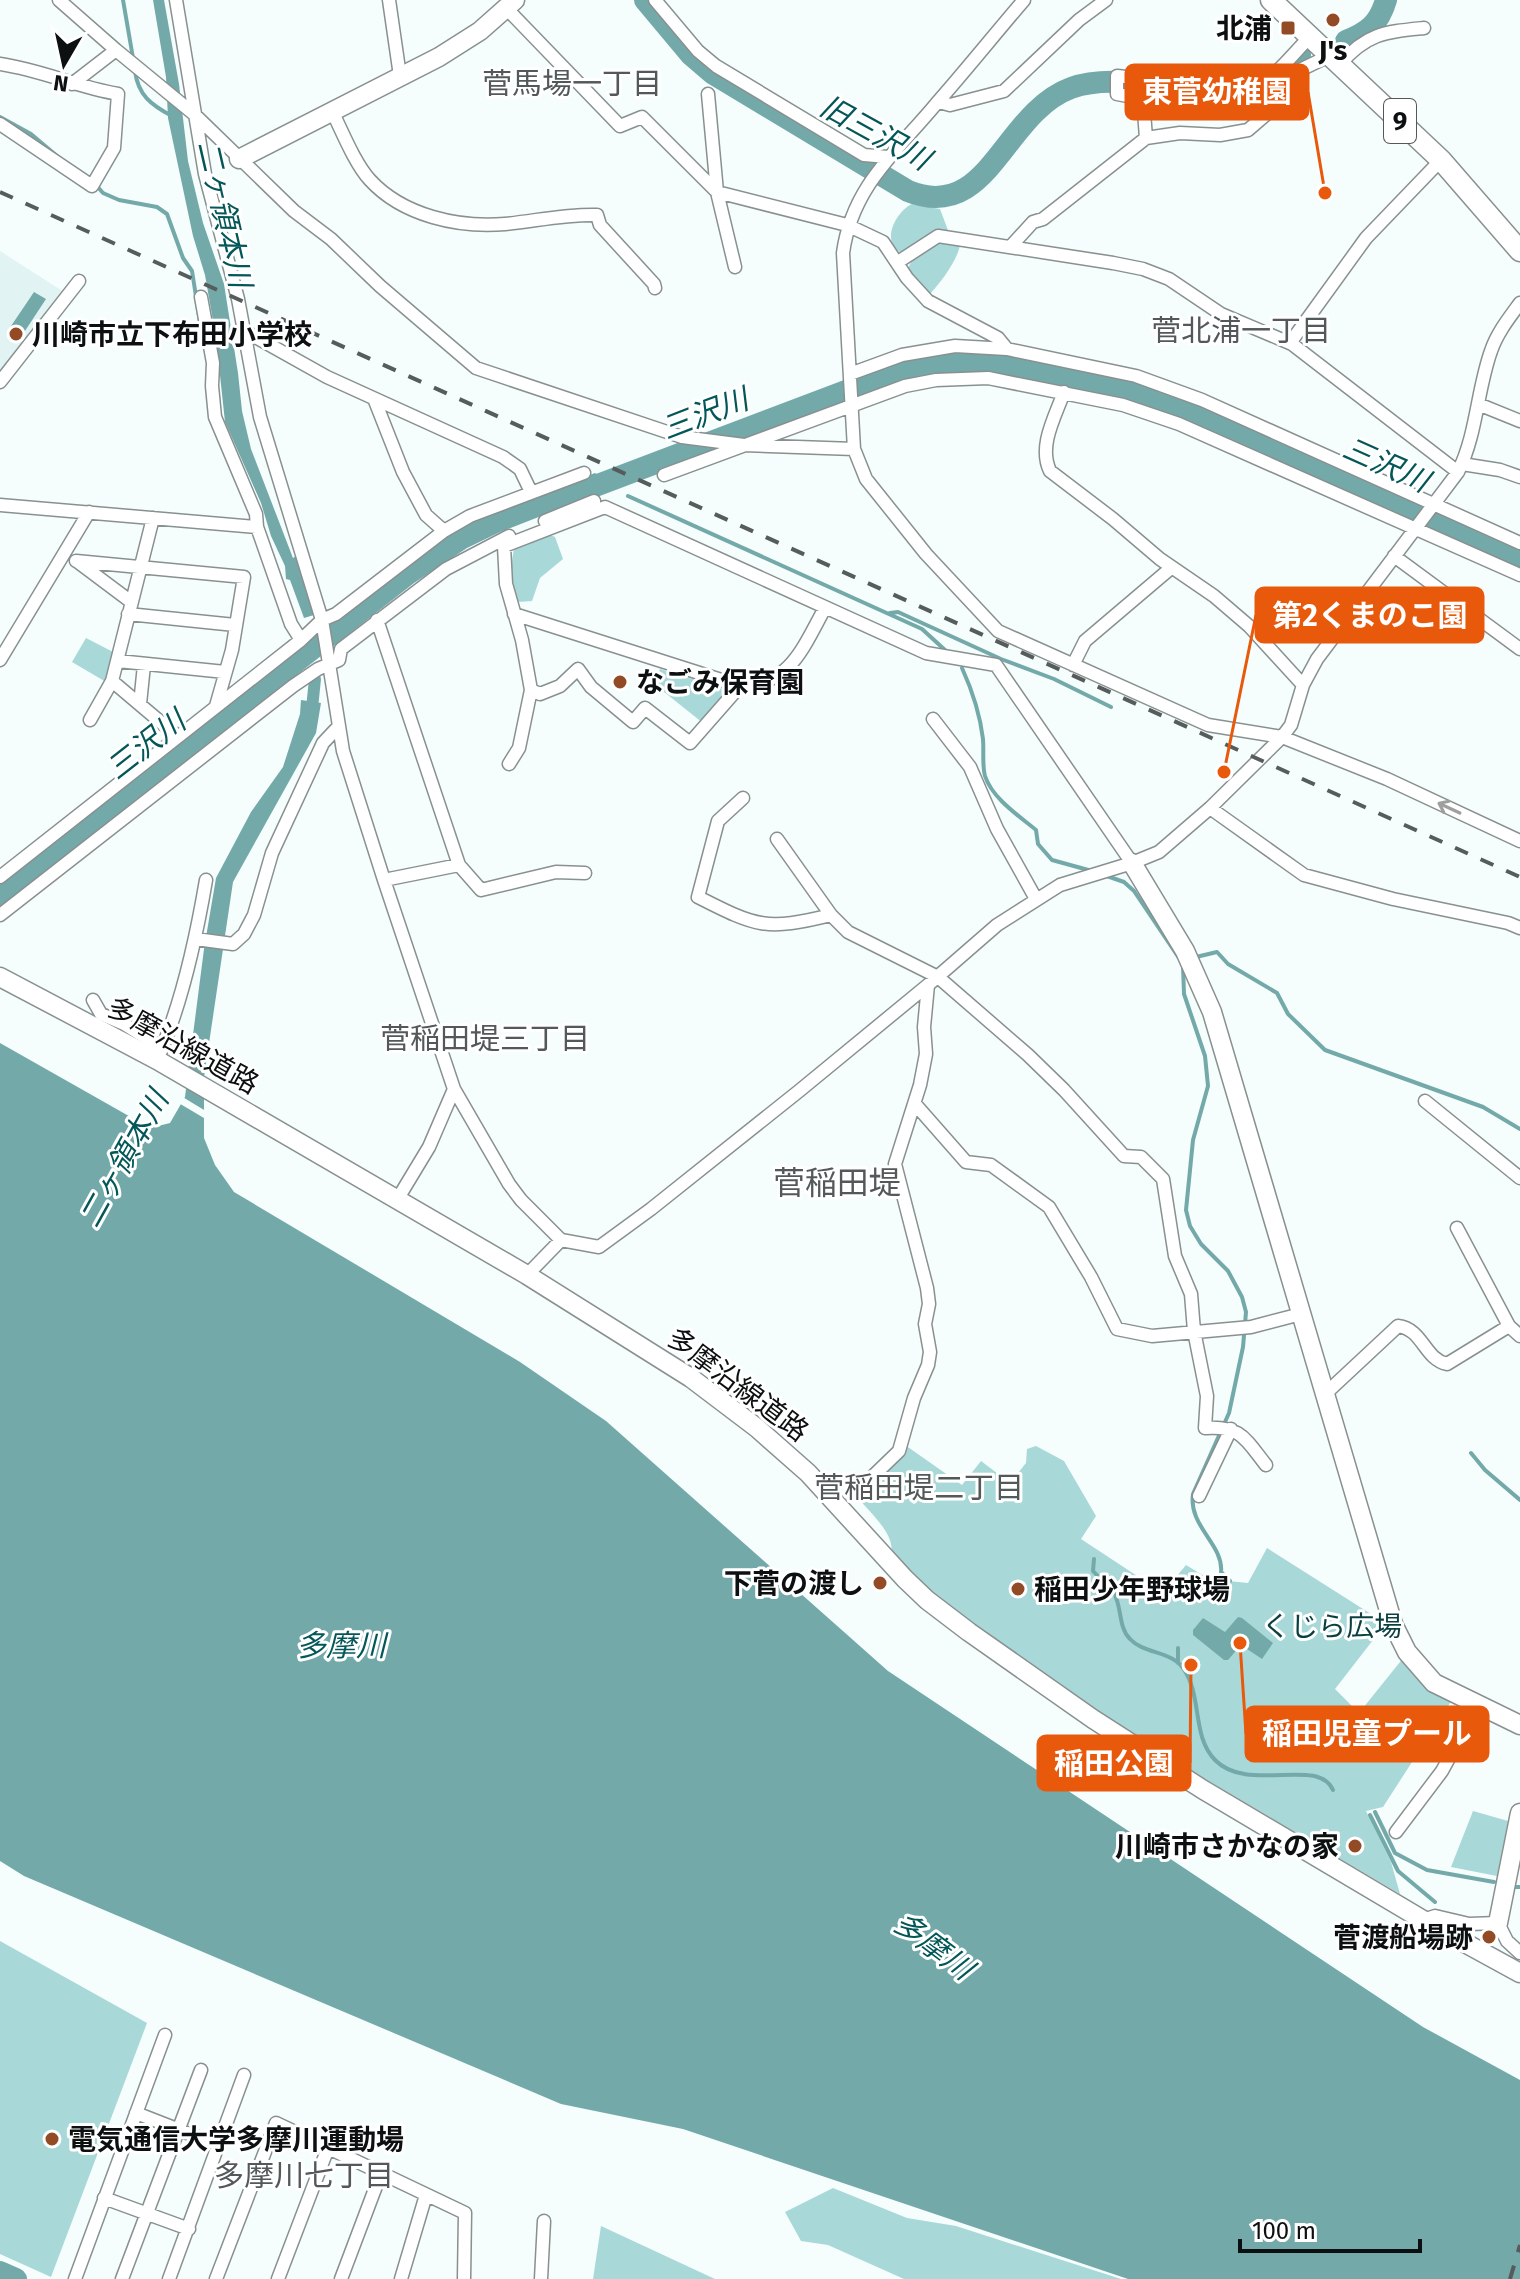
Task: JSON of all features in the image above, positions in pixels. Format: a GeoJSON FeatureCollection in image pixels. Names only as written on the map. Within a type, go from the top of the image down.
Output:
{"type":"FeatureCollection","features":[{"type":"Feature","properties":{"kind":"main road","name":"9"},"geometry":{"type":"LineString","coordinates":[[1271,0],[1441,160],[1520,251]]}},
{"type":"Feature","properties":{"kind":"street"},"geometry":{"type":"LineString","coordinates":[[59,0],[190,111],[294,211],[331,239],[380,286],[476,368],[682,437],[744,445],[854,449]]}},
{"type":"Feature","properties":{"kind":"street"},"geometry":{"type":"LineString","coordinates":[[176,0],[190,111],[238,299],[260,417],[322,623],[338,727],[384,880],[454,1089],[509,1184],[561,1240],[599,1247],[664,1199],[933,981],[997,925],[1060,885],[1159,852],[1210,808],[1291,725],[1303,685],[1317,659],[1460,468],[1490,352],[1498,334],[1520,303]]}},
{"type":"Feature","properties":{"kind":"street"},"geometry":{"type":"LineString","coordinates":[[389,0],[400,76]]}},
{"type":"Feature","properties":{"kind":"street"},"geometry":{"type":"LineString","coordinates":[[655,0],[698,51],[734,79],[864,155],[885,160]]}},
{"type":"Feature","properties":{"kind":"street"},"geometry":{"type":"LineString","coordinates":[[1024,0],[873,175],[847,225],[843,253],[854,449],[866,479],[926,554],[998,631],[1208,725],[1282,737],[1387,779],[1520,841]]}},
{"type":"Feature","properties":{"kind":"street"},"geometry":{"type":"LineString","coordinates":[[939,102],[950,105],[1004,91],[1079,20],[1106,0]]}},
{"type":"Feature","properties":{"kind":"street"},"geometry":{"type":"LineString","coordinates":[[239,159],[439,57],[480,31],[511,4],[620,126],[642,117],[717,192],[847,225],[883,242],[907,278],[928,301],[998,338],[1007,349]]}},
{"type":"Feature","properties":{"kind":"street"},"geometry":{"type":"LineString","coordinates":[[1011,246],[1033,222],[1043,219],[1146,138],[1180,133],[1220,135],[1248,130],[1270,111],[1276,97],[1298,71],[1311,62],[1335,60],[1379,34],[1424,28]]}},
{"type":"Feature","properties":{"kind":"street"},"geometry":{"type":"LineString","coordinates":[[1146,138],[1143,99],[1117,94],[1117,83],[1222,89],[1247,87],[1274,75],[1310,37]]}},
{"type":"Feature","properties":{"kind":"street"},"geometry":{"type":"LineString","coordinates":[[72,84],[116,50]]}},
{"type":"Feature","properties":{"kind":"street"},"geometry":{"type":"LineString","coordinates":[[0,64],[39,71],[72,84],[118,94],[114,148],[92,186],[0,124]]}},
{"type":"Feature","properties":{"kind":"street"},"geometry":{"type":"LineString","coordinates":[[708,94],[717,192],[735,267]]}},
{"type":"Feature","properties":{"kind":"street"},"geometry":{"type":"LineString","coordinates":[[332,111],[368,179],[402,204],[427,215],[477,224],[504,224],[573,214],[597,215],[600,225],[655,288]]}},
{"type":"Feature","properties":{"kind":"street"},"geometry":{"type":"LineString","coordinates":[[1290,343],[1366,238],[1441,160]]}},
{"type":"Feature","properties":{"kind":"street"},"geometry":{"type":"LineString","coordinates":[[898,262],[938,236],[1143,269],[1169,279],[1221,314],[1290,343],[1460,468],[1500,470],[1520,477]]}},
{"type":"Feature","properties":{"kind":"street"},"geometry":{"type":"LineString","coordinates":[[0,382],[79,281]]}},
{"type":"Feature","properties":{"kind":"street"},"geometry":{"type":"LineString","coordinates":[[201,297],[213,363],[215,417],[243,479],[291,624],[301,640]]}},
{"type":"Feature","properties":{"kind":"street"},"geometry":{"type":"LineString","coordinates":[[243,330],[375,401],[503,457],[520,469],[531,492]]}},
{"type":"Feature","properties":{"kind":"street"},"geometry":{"type":"LineString","coordinates":[[850,374],[902,355],[955,346],[1007,349],[1136,376],[1202,400],[1520,543]]}},
{"type":"Feature","properties":{"kind":"street"},"geometry":{"type":"LineString","coordinates":[[664,475],[905,386],[936,380],[988,378],[1123,405],[1165,418],[1520,575]]}},
{"type":"Feature","properties":{"kind":"street"},"geometry":{"type":"LineString","coordinates":[[1064,392],[1046,441],[1045,461],[1050,471],[1171,568],[1214,596],[1249,626],[1303,685]]}},
{"type":"Feature","properties":{"kind":"street"},"geometry":{"type":"LineString","coordinates":[[375,401],[411,487],[426,515],[444,531]]}},
{"type":"Feature","properties":{"kind":"street"},"geometry":{"type":"LineString","coordinates":[[1478,404],[1520,421]]}},
{"type":"Feature","properties":{"kind":"street"},"geometry":{"type":"LineString","coordinates":[[0,877],[322,623],[444,531],[470,516],[584,473]]}},
{"type":"Feature","properties":{"kind":"street"},"geometry":{"type":"LineString","coordinates":[[0,915],[293,686],[329,660],[339,660],[341,649],[446,569],[493,543],[594,501]]}},
{"type":"Feature","properties":{"kind":"street"},"geometry":{"type":"LineString","coordinates":[[0,505],[257,527]]}},
{"type":"Feature","properties":{"kind":"street"},"geometry":{"type":"LineString","coordinates":[[509,764],[519,748],[531,690],[506,584],[504,546],[605,507],[926,653],[996,665],[1132,863],[1185,951],[1212,1012],[1393,1624],[1407,1652],[1434,1683],[1520,1725]]}},
{"type":"Feature","properties":{"kind":"street"},"geometry":{"type":"LineString","coordinates":[[0,660],[89,512]]}},
{"type":"Feature","properties":{"kind":"street"},"geometry":{"type":"LineString","coordinates":[[90,720],[112,681],[153,518]]}},
{"type":"Feature","properties":{"kind":"street"},"geometry":{"type":"LineString","coordinates":[[62,555],[76,561],[129,608],[235,625]]}},
{"type":"Feature","properties":{"kind":"street"},"geometry":{"type":"LineString","coordinates":[[1394,556],[1520,649]]}},
{"type":"Feature","properties":{"kind":"street"},"geometry":{"type":"LineString","coordinates":[[76,561],[244,577],[216,706]]}},
{"type":"Feature","properties":{"kind":"street"},"geometry":{"type":"LineString","coordinates":[[1073,665],[1085,641],[1171,568]]}},
{"type":"Feature","properties":{"kind":"street"},"geometry":{"type":"LineString","coordinates":[[514,614],[740,686],[757,686],[775,679],[796,660],[825,608]]}},
{"type":"Feature","properties":{"kind":"street"},"geometry":{"type":"LineString","coordinates":[[377,620],[459,865],[481,890],[556,872],[585,873]]}},
{"type":"Feature","properties":{"kind":"street"},"geometry":{"type":"LineString","coordinates":[[118,661],[225,672]]}},
{"type":"Feature","properties":{"kind":"street"},"geometry":{"type":"LineString","coordinates":[[140,704],[144,665]]}},
{"type":"Feature","properties":{"kind":"street"},"geometry":{"type":"LineString","coordinates":[[531,690],[540,694],[560,686],[578,669],[591,687],[633,722],[645,708],[690,743],[740,686]]}},
{"type":"Feature","properties":{"kind":"street"},"geometry":{"type":"LineString","coordinates":[[112,681],[177,736]]}},
{"type":"Feature","properties":{"kind":"street"},"geometry":{"type":"LineString","coordinates":[[933,719],[987,785],[997,829],[1036,899]]}},
{"type":"Feature","properties":{"kind":"street"},"geometry":{"type":"LineString","coordinates":[[196,939],[233,944],[244,934],[272,853],[323,743],[338,727]]}},
{"type":"Feature","properties":{"kind":"street"},"geometry":{"type":"LineString","coordinates":[[743,798],[718,821],[698,897],[739,918],[772,926],[831,915]]}},
{"type":"Feature","properties":{"kind":"street"},"geometry":{"type":"LineString","coordinates":[[1210,808],[1304,875],[1520,928]]}},
{"type":"Feature","properties":{"kind":"street"},"geometry":{"type":"LineString","coordinates":[[777,839],[831,915],[848,932],[933,981],[1028,1055],[1124,1156],[1141,1157],[1163,1179],[1175,1256],[1191,1294],[1194,1331],[1207,1396],[1205,1428],[1225,1428],[1240,1433],[1266,1465]]}},
{"type":"Feature","properties":{"kind":"street"},"geometry":{"type":"LineString","coordinates":[[384,880],[459,865]]}},
{"type":"Feature","properties":{"kind":"street"},"geometry":{"type":"LineString","coordinates":[[93,1000],[101,1014],[124,1024],[162,1058],[196,939],[206,880]]}},
{"type":"Feature","properties":{"kind":"street","name":"多摩沿線道路"},"geometry":{"type":"LineString","coordinates":[[0,977],[162,1058],[231,1105],[527,1275],[691,1378],[757,1428],[808,1473],[927,1600],[969,1632],[1093,1719],[1202,1789],[1423,1920],[1520,1973]]}},
{"type":"Feature","properties":{"kind":"street"},"geometry":{"type":"LineString","coordinates":[[869,1480],[899,1451],[930,1352],[925,1324],[929,1304],[927,1288],[895,1164],[915,1104],[926,1054],[924,1027],[933,981]]}},
{"type":"Feature","properties":{"kind":"street"},"geometry":{"type":"LineString","coordinates":[[397,1200],[429,1147],[454,1089]]}},
{"type":"Feature","properties":{"kind":"street"},"geometry":{"type":"LineString","coordinates":[[1425,1101],[1520,1178]]}},
{"type":"Feature","properties":{"kind":"street"},"geometry":{"type":"LineString","coordinates":[[915,1104],[966,1162],[991,1165],[1049,1207],[1091,1277],[1117,1329],[1152,1336],[1246,1327],[1301,1314]]}},
{"type":"Feature","properties":{"kind":"street"},"geometry":{"type":"LineString","coordinates":[[1457,1228],[1509,1326],[1520,1336]]}},
{"type":"Feature","properties":{"kind":"street"},"geometry":{"type":"LineString","coordinates":[[527,1275],[561,1240]]}},
{"type":"Feature","properties":{"kind":"street"},"geometry":{"type":"LineString","coordinates":[[1324,1395],[1398,1326],[1412,1330],[1423,1341],[1432,1358],[1447,1364],[1509,1326]]}},
{"type":"Feature","properties":{"kind":"street"},"geometry":{"type":"LineString","coordinates":[[1199,1496],[1225,1428]]}},
{"type":"Feature","properties":{"kind":"street"},"geometry":{"type":"LineString","coordinates":[[1396,1832],[1442,1771],[1478,1705]]}},
{"type":"Feature","properties":{"kind":"street"},"geometry":{"type":"LineString","coordinates":[[1520,1813],[1498,1923],[1507,1941],[1520,1953]]}},
{"type":"Feature","properties":{"kind":"street"},"geometry":{"type":"LineString","coordinates":[[1423,1920],[1435,1916],[1469,1924],[1498,1923]]}},
{"type":"Feature","properties":{"kind":"street"},"geometry":{"type":"LineString","coordinates":[[75,2279],[165,2035]]}},
{"type":"Feature","properties":{"kind":"street"},"geometry":{"type":"LineString","coordinates":[[122,2279],[201,2070]]}},
{"type":"Feature","properties":{"kind":"street"},"geometry":{"type":"LineString","coordinates":[[169,2279],[244,2075]]}},
{"type":"Feature","properties":{"kind":"street"},"geometry":{"type":"LineString","coordinates":[[136,2113],[218,2145]]}},
{"type":"Feature","properties":{"kind":"street"},"geometry":{"type":"LineString","coordinates":[[216,2279],[276,2123],[465,2213],[464,2279]]}},
{"type":"Feature","properties":{"kind":"street"},"geometry":{"type":"LineString","coordinates":[[278,2279],[328,2148]]}},
{"type":"Feature","properties":{"kind":"street"},"geometry":{"type":"LineString","coordinates":[[341,2279],[381,2173]]}},
{"type":"Feature","properties":{"kind":"street"},"geometry":{"type":"LineString","coordinates":[[401,2279],[426,2195]]}},
{"type":"Feature","properties":{"kind":"street"},"geometry":{"type":"LineString","coordinates":[[104,2198],[189,2229]]}},
{"type":"Feature","properties":{"kind":"street"},"geometry":{"type":"LineString","coordinates":[[541,2279],[544,2221]]}},
{"type":"Feature","properties":{"kind":"shaded area","name":"川崎市立下布田小学校"},"geometry":{"type":"Polygon","coordinates":[[[0,251],[64,292],[0,376],[0,251]]]}},
{"type":"Feature","properties":{"kind":"green space"},"geometry":{"type":"Polygon","coordinates":[[[912,204],[940,209],[949,233],[938,231],[902,253],[892,243],[892,228],[900,214],[912,204]]]}},
{"type":"Feature","properties":{"kind":"green space"},"geometry":{"type":"Polygon","coordinates":[[[941,242],[960,245],[952,264],[930,294],[908,269],[921,252],[941,242]]]}},
{"type":"Feature","properties":{"kind":"green space"},"geometry":{"type":"Polygon","coordinates":[[[548,534],[555,537],[563,559],[540,578],[532,601],[518,602],[512,574],[515,546],[548,534]]]}},
{"type":"Feature","properties":{"kind":"green space"},"geometry":{"type":"Polygon","coordinates":[[[86,638],[115,653],[106,682],[72,662],[86,638]]]}},
{"type":"Feature","properties":{"kind":"green space"},"geometry":{"type":"Polygon","coordinates":[[[660,669],[731,691],[703,723],[654,684],[660,669]]]}},
{"type":"Feature","properties":{"kind":"green space","name":"くじら広場"},"geometry":{"type":"Polygon","coordinates":[[[905,1445],[962,1485],[981,1461],[1010,1483],[1026,1463],[1027,1449],[1036,1446],[1064,1461],[1096,1516],[1081,1539],[1163,1593],[1186,1565],[1209,1579],[1248,1583],[1267,1548],[1382,1621],[1373,1640],[1335,1689],[1359,1713],[1404,1657],[1452,1700],[1383,1807],[1366,1811],[1391,1862],[1400,1894],[1109,1722],[946,1606],[891,1555],[887,1533],[860,1500],[860,1493],[902,1452],[905,1445]]]}},
{"type":"Feature","properties":{"kind":"green space"},"geometry":{"type":"Polygon","coordinates":[[[1473,1811],[1508,1821],[1497,1876],[1451,1867],[1473,1811]]]}},
{"type":"Feature","properties":{"kind":"green space","name":"電気通信大学多摩川運動場"},"geometry":{"type":"Polygon","coordinates":[[[0,1941],[147,2023],[51,2277],[0,2254],[0,1941]]]}},
{"type":"Feature","properties":{"kind":"green space"},"geometry":{"type":"Polygon","coordinates":[[[833,2188],[907,2218],[956,2226],[1121,2279],[904,2279],[828,2245],[801,2241],[785,2212],[833,2188]]]}},
{"type":"Feature","properties":{"kind":"green space"},"geometry":{"type":"Polygon","coordinates":[[[601,2226],[715,2279],[593,2279],[601,2226]]]}},
{"type":"Feature","properties":{"kind":"water"},"geometry":{"type":"Polygon","coordinates":[[[153,0],[164,0],[179,84],[188,161],[203,223],[224,284],[242,411],[251,449],[293,558],[297,555],[314,615],[304,618],[290,580],[286,579],[285,566],[271,536],[261,503],[225,422],[216,338],[205,275],[193,236],[168,118],[166,77],[153,0]]]}},
{"type":"Feature","properties":{"kind":"water"},"geometry":{"type":"Polygon","coordinates":[[[34,292],[46,299],[21,337],[9,329],[34,292]]]}},
{"type":"Feature","properties":{"kind":"water"},"geometry":{"type":"Polygon","coordinates":[[[595,473],[618,486],[500,532],[467,548],[414,583],[0,908],[0,881],[437,541],[473,520],[595,473]]]}},
{"type":"Feature","properties":{"kind":"water","name":"多摩川"},"geometry":{"type":"Polygon","coordinates":[[[301,700],[321,703],[316,733],[233,882],[204,1077],[204,1138],[215,1165],[234,1192],[520,1362],[606,1421],[888,1671],[1423,2027],[1520,2080],[1520,2279],[1128,2279],[683,2129],[561,2104],[24,1876],[0,1861],[0,1043],[150,1128],[170,1123],[185,1097],[216,878],[251,812],[283,767],[300,714],[301,700]]]}},
{"type":"Feature","properties":{"kind":"water"},"geometry":{"type":"Polygon","coordinates":[[[1238,1617],[1273,1643],[1262,1659],[1241,1645],[1228,1660],[1224,1660],[1193,1635],[1193,1630],[1203,1618],[1225,1632],[1238,1617]]]}},
{"type":"Feature","properties":{"kind":"pier"},"geometry":{"type":"Polygon","coordinates":[[[181,1096],[209,1113],[209,1121],[177,1102],[181,1096]]]}},
{"type":"Feature","properties":{"kind":"waterway"},"geometry":{"type":"LineString","coordinates":[[123,0],[133,58]]}},
{"type":"Feature","properties":{"kind":"waterway","name":"旧三沢川"},"geometry":{"type":"LineString","coordinates":[[645,0],[691,55],[712,73],[908,191],[935,197],[958,192],[977,180],[1028,119],[1048,101],[1071,88],[1127,82],[1224,98],[1238,96],[1268,87],[1300,55]]}},
{"type":"Feature","properties":{"kind":"waterway","name":"旧三沢川"},"geometry":{"type":"LineString","coordinates":[[1346,41],[1372,26],[1386,0]]}},
{"type":"Feature","properties":{"kind":"waterway"},"geometry":{"type":"LineString","coordinates":[[135,71],[139,87],[147,98],[172,116]]}},
{"type":"Feature","properties":{"kind":"waterway"},"geometry":{"type":"LineString","coordinates":[[0,117],[31,134],[57,156]]}},
{"type":"Feature","properties":{"kind":"waterway"},"geometry":{"type":"LineString","coordinates":[[96,185],[103,193],[119,200],[157,207],[167,214],[183,258],[192,271],[204,347]]}},
{"type":"Feature","properties":{"kind":"waterway","name":"三沢川"},"geometry":{"type":"LineString","coordinates":[[582,491],[919,365],[987,362],[1097,382],[1162,400],[1520,557]]}},
{"type":"Feature","properties":{"kind":"waterway"},"geometry":{"type":"LineString","coordinates":[[628,496],[922,629],[945,650]]}},
{"type":"Feature","properties":{"kind":"waterway"},"geometry":{"type":"LineString","coordinates":[[890,613],[898,612],[1111,707]]}},
{"type":"Feature","properties":{"kind":"waterway"},"geometry":{"type":"LineString","coordinates":[[962,668],[980,720],[984,772],[994,792],[1036,830],[1038,844],[1052,860],[1092,871]]}},
{"type":"Feature","properties":{"kind":"waterway","name":"二ヶ領本川"},"geometry":{"type":"LineString","coordinates":[[311,718],[315,679]]}},
{"type":"Feature","properties":{"kind":"waterway"},"geometry":{"type":"LineString","coordinates":[[1104,875],[1124,882],[1134,891],[1179,958]]}},
{"type":"Feature","properties":{"kind":"waterway"},"geometry":{"type":"LineString","coordinates":[[1196,957],[1217,952],[1228,964],[1277,993],[1288,1014],[1325,1050],[1483,1107],[1520,1129]]}},
{"type":"Feature","properties":{"kind":"waterway"},"geometry":{"type":"LineString","coordinates":[[1183,966],[1184,994],[1205,1056],[1208,1086],[1193,1140],[1186,1210],[1190,1226],[1201,1244],[1228,1271],[1246,1312],[1243,1347],[1229,1413],[1193,1494],[1200,1526],[1217,1553],[1221,1572],[1230,1581]]}},
{"type":"Feature","properties":{"kind":"waterway"},"geometry":{"type":"LineString","coordinates":[[1471,1453],[1485,1470],[1520,1500]]}},
{"type":"Feature","properties":{"kind":"waterway"},"geometry":{"type":"LineString","coordinates":[[1094,1559],[1093,1571],[1114,1593],[1130,1639],[1172,1658],[1183,1668],[1193,1691],[1203,1739],[1215,1760],[1229,1770],[1245,1774],[1313,1776],[1325,1780],[1333,1790]]}},
{"type":"Feature","properties":{"kind":"waterway"},"geometry":{"type":"LineString","coordinates":[[1178,1648],[1178,1663]]}},
{"type":"Feature","properties":{"kind":"waterway"},"geometry":{"type":"LineString","coordinates":[[1375,1812],[1395,1853],[1427,1870],[1494,1882]]}},
{"type":"Feature","properties":{"kind":"waterway"},"geometry":{"type":"LineString","coordinates":[[1370,1815],[1398,1871],[1435,1902]]}},
{"type":"Feature","properties":{"kind":"waterway"},"geometry":{"type":"LineString","coordinates":[[1515,1887],[1520,1887]]}},
{"type":"Feature","properties":{"kind":"waterway"},"geometry":{"type":"LineString","coordinates":[[0,2272],[16,2279]]}},
{"type":"Feature","properties":{"kind":"railway"},"geometry":{"type":"LineString","coordinates":[[0,192],[1520,877]]}},
{"type":"Feature","properties":{"kind":"railway"},"geometry":{"type":"LineString","coordinates":[[1510,2279],[1520,2245]]}},
{"type":"Feature","properties":{"kind":"place","name":"J's"},"geometry":{"type":"Point","coordinates":[1333,20]}},
{"type":"Feature","properties":{"kind":"place","name":"北浦"},"geometry":{"type":"Point","coordinates":[1288,28]}},
{"type":"Feature","properties":{"kind":"place","name":"東菅幼稚園"},"geometry":{"type":"Point","coordinates":[1325,193]}},
{"type":"Feature","properties":{"kind":"place","name":"川崎市立下布田小学校"},"geometry":{"type":"Point","coordinates":[16,334]}},
{"type":"Feature","properties":{"kind":"place","name":"なごみ保育園"},"geometry":{"type":"Point","coordinates":[620,682]}},
{"type":"Feature","properties":{"kind":"place","name":"第2くまのこ園"},"geometry":{"type":"Point","coordinates":[1224,772]}},
{"type":"Feature","properties":{"kind":"place","name":"下菅の渡し"},"geometry":{"type":"Point","coordinates":[880,1583]}},
{"type":"Feature","properties":{"kind":"place","name":"稲田少年野球場"},"geometry":{"type":"Point","coordinates":[1018,1589]}},
{"type":"Feature","properties":{"kind":"place","name":"稲田児童プール"},"geometry":{"type":"Point","coordinates":[1240,1643]}},
{"type":"Feature","properties":{"kind":"place","name":"稲田公園"},"geometry":{"type":"Point","coordinates":[1191,1665]}},
{"type":"Feature","properties":{"kind":"place","name":"川崎市さかなの家"},"geometry":{"type":"Point","coordinates":[1355,1846]}},
{"type":"Feature","properties":{"kind":"place","name":"菅渡船場跡"},"geometry":{"type":"Point","coordinates":[1489,1937]}},
{"type":"Feature","properties":{"kind":"place","name":"電気通信大学多摩川運動場"},"geometry":{"type":"Point","coordinates":[52,2139]}},
{"type":"Feature","properties":{"kind":"district","name":"菅馬場一丁目"},"geometry":{"type":"Point","coordinates":[572,84]}},
{"type":"Feature","properties":{"kind":"district","name":"菅北浦一丁目"},"geometry":{"type":"Point","coordinates":[1241,331]}},
{"type":"Feature","properties":{"kind":"district","name":"菅稲田堤三丁目"},"geometry":{"type":"Point","coordinates":[485,1039]}},
{"type":"Feature","properties":{"kind":"district","name":"菅稲田堤"},"geometry":{"type":"Point","coordinates":[837,1183]}},
{"type":"Feature","properties":{"kind":"district","name":"菅稲田堤二丁目"},"geometry":{"type":"Point","coordinates":[919,1488]}},
{"type":"Feature","properties":{"kind":"district","name":"多摩川七丁目"},"geometry":{"type":"Point","coordinates":[304,2176]}}]}
